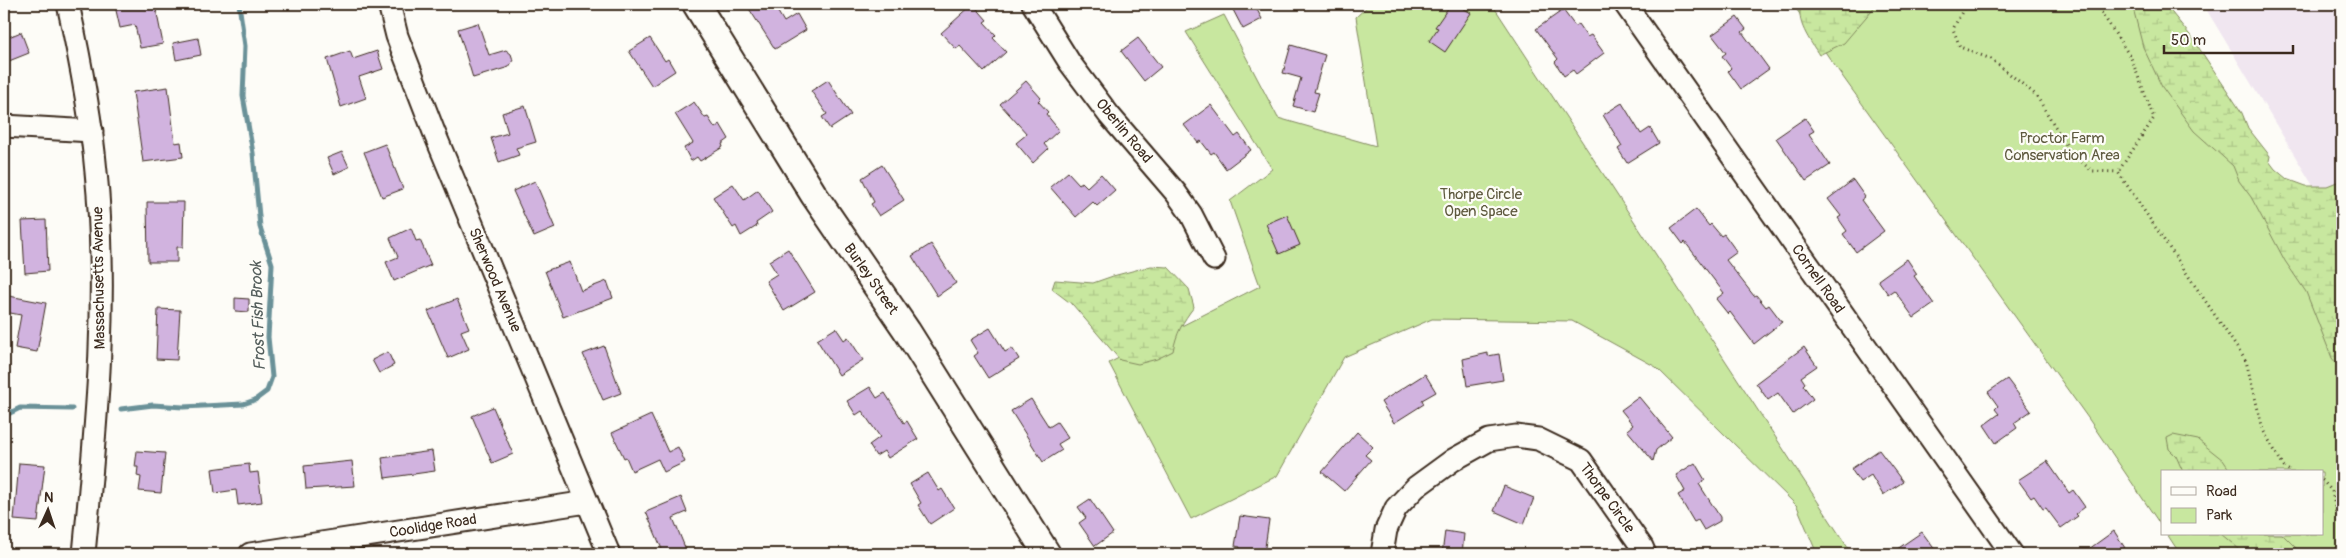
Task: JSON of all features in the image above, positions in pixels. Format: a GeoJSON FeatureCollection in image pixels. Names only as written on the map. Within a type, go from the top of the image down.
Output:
{"type":"FeatureCollection","features":[{"type":"Feature","properties":{"kind":"main road","name":"Burley Street"},"geometry":{"type":"LineString","coordinates":[[696,4],[814,195],[907,331],[1047,554]]}},
{"type":"Feature","properties":{"kind":"street","name":"Massachusetts Avenue"},"geometry":{"type":"LineString","coordinates":[[68,4],[92,131],[101,243],[101,328],[97,409],[84,554]]}},
{"type":"Feature","properties":{"kind":"street","name":"Sherwood Avenue"},"geometry":{"type":"LineString","coordinates":[[389,4],[397,36],[434,132],[609,554]]}},
{"type":"Feature","properties":{"kind":"street","name":"Oberlin Road"},"geometry":{"type":"LineString","coordinates":[[1032,4],[1087,85],[1176,193],[1191,214],[1214,259]]}},
{"type":"Feature","properties":{"kind":"street","name":"Cornell Road"},"geometry":{"type":"LineString","coordinates":[[1625,4],[2012,554]]}},
{"type":"Feature","properties":{"kind":"street"},"geometry":{"type":"LineString","coordinates":[[4,126],[92,131]]}},
{"type":"Feature","properties":{"kind":"street","name":"Thorpe Circle"},"geometry":{"type":"LineString","coordinates":[[1382,554],[1386,530],[1396,508],[1416,487],[1453,460],[1489,440],[1516,436],[1538,440],[1581,460],[1645,554]]}},
{"type":"Feature","properties":{"kind":"street","name":"Coolidge Road"},"geometry":{"type":"LineString","coordinates":[[250,554],[588,502]]}},
{"type":"Feature","properties":{"kind":"path"},"geometry":{"type":"LineString","coordinates":[[1966,4],[1953,29],[1960,47],[1991,59],[2036,94],[2071,153],[2092,170],[2118,172]]}},
{"type":"Feature","properties":{"kind":"path"},"geometry":{"type":"LineString","coordinates":[[2096,4],[2131,58],[2154,118],[2118,172]]}},
{"type":"Feature","properties":{"kind":"path"},"geometry":{"type":"LineString","coordinates":[[2118,172],[2246,361],[2263,430],[2284,467],[2289,470]]}},
{"type":"Feature","properties":{"kind":"path"},"geometry":{"type":"LineString","coordinates":[[2324,482],[2332,491],[2336,512],[2342,526]]}},
{"type":"Feature","properties":{"kind":"shaded area"},"geometry":{"type":"Polygon","coordinates":[[[2203,4],[2342,4],[2342,234],[2278,128],[2203,4]]]}},
{"type":"Feature","properties":{"kind":"green space","name":"Thorpe Circle Open Space"},"geometry":{"type":"Polygon","coordinates":[[[1370,4],[1492,4],[1852,554],[1817,554],[1797,506],[1656,367],[1572,321],[1432,319],[1344,357],[1277,476],[1191,519],[1109,363],[1260,286],[1230,201],[1272,169],[1186,32],[1224,15],[1278,118],[1376,146],[1356,17],[1370,4]]]}},
{"type":"Feature","properties":{"kind":"green space","name":"Proctor Farm Conservation Area"},"geometry":{"type":"Polygon","coordinates":[[[1793,4],[2134,4],[2233,159],[2342,355],[2342,554],[2180,554],[2168,536],[2324,536],[2324,470],[2161,470],[2161,526],[2088,418],[1830,59],[1793,4]]]}},
{"type":"Feature","properties":{"kind":"green space"},"geometry":{"type":"Polygon","coordinates":[[[1802,4],[1877,4],[1844,43],[1819,55],[1802,24],[1800,10],[1802,4]]]}},
{"type":"Feature","properties":{"kind":"green space"},"geometry":{"type":"Polygon","coordinates":[[[2132,4],[2167,4],[2168,8],[2193,39],[2242,113],[2248,128],[2270,156],[2269,161],[2275,169],[2287,179],[2306,186],[2327,186],[2342,180],[2342,371],[2332,358],[2306,292],[2285,261],[2251,197],[2239,181],[2233,166],[2194,131],[2162,87],[2143,47],[2132,4]]]}},
{"type":"Feature","properties":{"kind":"green space"},"geometry":{"type":"Polygon","coordinates":[[[1151,266],[1168,267],[1189,289],[1194,307],[1180,328],[1173,351],[1157,359],[1138,364],[1120,360],[1073,305],[1052,289],[1055,280],[1093,283],[1151,266]]]}},
{"type":"Feature","properties":{"kind":"green space"},"geometry":{"type":"Polygon","coordinates":[[[2173,435],[2198,440],[2223,460],[2230,470],[2182,470],[2176,456],[2169,449],[2167,438],[2173,435]]]}},
{"type":"Feature","properties":{"kind":"green space"},"geometry":{"type":"Polygon","coordinates":[[[2223,536],[2284,536],[2302,554],[2245,554],[2223,536]]]}},
{"type":"Feature","properties":{"kind":"building"},"geometry":{"type":"Polygon","coordinates":[[[155,4],[163,44],[140,48],[135,25],[120,28],[115,6],[155,4]]]}},
{"type":"Feature","properties":{"kind":"building"},"geometry":{"type":"Polygon","coordinates":[[[746,4],[773,4],[784,22],[797,14],[806,30],[775,49],[746,4]]]}},
{"type":"Feature","properties":{"kind":"building"},"geometry":{"type":"Polygon","coordinates":[[[973,4],[987,20],[984,22],[996,35],[993,38],[1006,52],[984,72],[960,46],[956,49],[941,33],[973,4]]]}},
{"type":"Feature","properties":{"kind":"building"},"geometry":{"type":"Polygon","coordinates":[[[1230,4],[1254,4],[1262,19],[1243,29],[1230,4]]]}},
{"type":"Feature","properties":{"kind":"building"},"geometry":{"type":"Polygon","coordinates":[[[1451,4],[1456,4],[1471,13],[1445,52],[1429,41],[1438,28],[1435,27],[1451,4]]]}},
{"type":"Feature","properties":{"kind":"building"},"geometry":{"type":"Polygon","coordinates":[[[1563,10],[1575,26],[1578,24],[1587,37],[1591,35],[1604,53],[1576,74],[1573,70],[1564,76],[1555,62],[1558,59],[1536,29],[1563,10]]]}},
{"type":"Feature","properties":{"kind":"building"},"geometry":{"type":"Polygon","coordinates":[[[1737,17],[1746,29],[1742,32],[1769,69],[1741,89],[1728,71],[1731,68],[1722,56],[1726,53],[1712,35],[1737,17]]]}},
{"type":"Feature","properties":{"kind":"building"},"geometry":{"type":"Polygon","coordinates":[[[478,23],[489,55],[506,50],[511,54],[513,60],[509,67],[473,78],[458,29],[478,23]]]}},
{"type":"Feature","properties":{"kind":"building"},"geometry":{"type":"Polygon","coordinates":[[[21,32],[29,53],[4,63],[4,39],[21,32]]]}},
{"type":"Feature","properties":{"kind":"building"},"geometry":{"type":"Polygon","coordinates":[[[198,38],[201,55],[176,60],[173,43],[198,38]]]}},
{"type":"Feature","properties":{"kind":"building"},"geometry":{"type":"Polygon","coordinates":[[[650,38],[665,61],[668,59],[675,71],[652,86],[629,51],[650,38]]]}},
{"type":"Feature","properties":{"kind":"building"},"geometry":{"type":"Polygon","coordinates":[[[1138,38],[1161,67],[1144,81],[1121,51],[1138,38]]]}},
{"type":"Feature","properties":{"kind":"building"},"geometry":{"type":"Polygon","coordinates":[[[1291,45],[1325,55],[1314,92],[1319,93],[1313,112],[1293,106],[1301,78],[1283,73],[1291,45]]]}},
{"type":"Feature","properties":{"kind":"building"},"geometry":{"type":"Polygon","coordinates":[[[350,51],[353,59],[377,51],[383,69],[359,77],[366,98],[341,107],[327,59],[350,51]]]}},
{"type":"Feature","properties":{"kind":"building"},"geometry":{"type":"Polygon","coordinates":[[[828,80],[851,115],[830,129],[822,117],[827,114],[811,91],[828,80]]]}},
{"type":"Feature","properties":{"kind":"building"},"geometry":{"type":"Polygon","coordinates":[[[1026,81],[1041,98],[1038,101],[1048,112],[1046,114],[1059,130],[1044,144],[1048,149],[1033,163],[1016,143],[1027,134],[1000,104],[1026,81]]]}},
{"type":"Feature","properties":{"kind":"building"},"geometry":{"type":"Polygon","coordinates":[[[168,87],[175,143],[181,142],[183,157],[143,162],[133,92],[168,87]]]}},
{"type":"Feature","properties":{"kind":"building"},"geometry":{"type":"Polygon","coordinates":[[[694,102],[715,128],[720,124],[729,139],[722,144],[723,147],[700,161],[697,157],[691,161],[684,148],[693,143],[675,114],[694,102]]]}},
{"type":"Feature","properties":{"kind":"building"},"geometry":{"type":"Polygon","coordinates":[[[1622,103],[1641,134],[1650,128],[1659,143],[1627,163],[1618,149],[1622,146],[1603,115],[1622,103]]]}},
{"type":"Feature","properties":{"kind":"building"},"geometry":{"type":"Polygon","coordinates":[[[1211,105],[1235,137],[1239,134],[1251,150],[1226,169],[1214,152],[1211,154],[1201,141],[1198,143],[1184,125],[1211,105]]]}},
{"type":"Feature","properties":{"kind":"building"},"geometry":{"type":"Polygon","coordinates":[[[525,106],[536,142],[516,148],[519,155],[499,162],[491,138],[508,133],[502,113],[525,106]]]}},
{"type":"Feature","properties":{"kind":"building"},"geometry":{"type":"Polygon","coordinates":[[[1805,118],[1814,131],[1809,134],[1830,165],[1806,181],[1776,138],[1805,118]]]}},
{"type":"Feature","properties":{"kind":"building"},"geometry":{"type":"Polygon","coordinates":[[[385,144],[403,189],[382,197],[364,152],[385,144]]]}},
{"type":"Feature","properties":{"kind":"building"},"geometry":{"type":"Polygon","coordinates":[[[342,152],[349,167],[334,174],[327,158],[342,152]]]}},
{"type":"Feature","properties":{"kind":"building"},"geometry":{"type":"Polygon","coordinates":[[[882,165],[904,200],[879,216],[871,204],[874,202],[862,178],[882,165]]]}},
{"type":"Feature","properties":{"kind":"building"},"geometry":{"type":"Polygon","coordinates":[[[1068,172],[1079,184],[1082,182],[1087,187],[1101,174],[1115,190],[1097,206],[1093,202],[1076,217],[1050,187],[1068,172]]]}},
{"type":"Feature","properties":{"kind":"building"},"geometry":{"type":"Polygon","coordinates":[[[1853,180],[1865,197],[1861,200],[1884,231],[1856,252],[1843,234],[1847,231],[1838,218],[1841,216],[1828,199],[1853,180]]]}},
{"type":"Feature","properties":{"kind":"building"},"geometry":{"type":"Polygon","coordinates":[[[535,181],[555,228],[534,237],[513,191],[535,181]]]}},
{"type":"Feature","properties":{"kind":"building"},"geometry":{"type":"Polygon","coordinates":[[[733,184],[744,200],[758,190],[772,212],[756,223],[757,226],[741,236],[736,226],[733,228],[713,197],[733,184]]]}},
{"type":"Feature","properties":{"kind":"building"},"geometry":{"type":"Polygon","coordinates":[[[147,202],[184,202],[183,247],[177,247],[177,262],[148,262],[147,202]]]}},
{"type":"Feature","properties":{"kind":"building"},"geometry":{"type":"Polygon","coordinates":[[[1696,209],[1709,226],[1711,224],[1721,236],[1724,234],[1737,252],[1726,260],[1754,296],[1756,295],[1766,307],[1769,305],[1782,322],[1754,344],[1730,312],[1728,314],[1716,299],[1724,293],[1685,242],[1683,244],[1671,228],[1696,209]]]}},
{"type":"Feature","properties":{"kind":"building"},"geometry":{"type":"Polygon","coordinates":[[[1287,215],[1300,245],[1279,254],[1266,224],[1287,215]]]}},
{"type":"Feature","properties":{"kind":"building"},"geometry":{"type":"Polygon","coordinates":[[[46,220],[48,271],[25,273],[22,221],[46,220]]]}},
{"type":"Feature","properties":{"kind":"building"},"geometry":{"type":"Polygon","coordinates":[[[411,228],[416,241],[420,240],[431,265],[394,281],[386,262],[398,257],[390,238],[411,228]]]}},
{"type":"Feature","properties":{"kind":"building"},"geometry":{"type":"Polygon","coordinates":[[[931,244],[956,283],[937,296],[912,256],[931,244]]]}},
{"type":"Feature","properties":{"kind":"building"},"geometry":{"type":"Polygon","coordinates":[[[788,249],[815,292],[784,311],[766,281],[777,274],[769,261],[788,249]]]}},
{"type":"Feature","properties":{"kind":"building"},"geometry":{"type":"Polygon","coordinates":[[[1907,259],[1917,274],[1914,276],[1934,304],[1914,318],[1894,290],[1888,294],[1878,280],[1907,259]]]}},
{"type":"Feature","properties":{"kind":"building"},"geometry":{"type":"Polygon","coordinates":[[[570,262],[581,291],[607,281],[613,298],[563,317],[545,271],[570,262]]]}},
{"type":"Feature","properties":{"kind":"building"},"geometry":{"type":"Polygon","coordinates":[[[9,296],[46,303],[37,352],[15,348],[21,315],[5,312],[9,296]]]}},
{"type":"Feature","properties":{"kind":"building"},"geometry":{"type":"Polygon","coordinates":[[[235,298],[249,299],[249,312],[235,311],[235,298]]]}},
{"type":"Feature","properties":{"kind":"building"},"geometry":{"type":"Polygon","coordinates":[[[457,299],[469,328],[461,331],[469,349],[448,358],[428,311],[457,299]]]}},
{"type":"Feature","properties":{"kind":"building"},"geometry":{"type":"Polygon","coordinates":[[[158,309],[180,310],[177,360],[156,359],[158,309]]]}},
{"type":"Feature","properties":{"kind":"building"},"geometry":{"type":"Polygon","coordinates":[[[836,328],[844,340],[848,337],[863,360],[839,375],[817,340],[836,328]]]}},
{"type":"Feature","properties":{"kind":"building"},"geometry":{"type":"Polygon","coordinates":[[[990,328],[1005,352],[1012,348],[1019,359],[988,378],[974,356],[978,353],[970,340],[990,328]]]}},
{"type":"Feature","properties":{"kind":"building"},"geometry":{"type":"Polygon","coordinates":[[[604,346],[621,393],[603,400],[583,354],[604,346]]]}},
{"type":"Feature","properties":{"kind":"building"},"geometry":{"type":"Polygon","coordinates":[[[1804,347],[1817,366],[1801,377],[1805,383],[1803,385],[1813,399],[1793,414],[1778,393],[1768,400],[1756,383],[1804,347]]]}},
{"type":"Feature","properties":{"kind":"building"},"geometry":{"type":"Polygon","coordinates":[[[388,352],[394,365],[379,373],[372,360],[388,352]]]}},
{"type":"Feature","properties":{"kind":"building"},"geometry":{"type":"Polygon","coordinates":[[[1488,353],[1488,356],[1499,354],[1503,380],[1467,386],[1463,359],[1488,353]]]}},
{"type":"Feature","properties":{"kind":"building"},"geometry":{"type":"Polygon","coordinates":[[[1425,374],[1436,392],[1422,400],[1424,404],[1394,423],[1381,402],[1425,374]]]}},
{"type":"Feature","properties":{"kind":"building"},"geometry":{"type":"Polygon","coordinates":[[[2007,379],[2031,411],[2014,423],[2017,428],[1996,443],[1984,425],[1999,414],[1995,409],[1998,406],[1988,392],[2007,379]]]}},
{"type":"Feature","properties":{"kind":"building"},"geometry":{"type":"Polygon","coordinates":[[[870,387],[877,398],[885,393],[904,423],[907,421],[918,439],[888,458],[884,451],[876,456],[869,445],[880,437],[862,411],[856,415],[847,401],[870,387]]]}},
{"type":"Feature","properties":{"kind":"building"},"geometry":{"type":"Polygon","coordinates":[[[1639,397],[1672,437],[1656,450],[1653,461],[1627,430],[1633,425],[1621,410],[1639,397]]]}},
{"type":"Feature","properties":{"kind":"building"},"geometry":{"type":"Polygon","coordinates":[[[1031,399],[1049,427],[1057,422],[1068,438],[1058,444],[1062,450],[1043,462],[1011,411],[1031,399]]]}},
{"type":"Feature","properties":{"kind":"building"},"geometry":{"type":"Polygon","coordinates":[[[493,407],[513,454],[492,463],[472,416],[493,407]]]}},
{"type":"Feature","properties":{"kind":"building"},"geometry":{"type":"Polygon","coordinates":[[[651,415],[668,452],[678,447],[685,462],[664,472],[658,459],[632,471],[612,433],[651,415]]]}},
{"type":"Feature","properties":{"kind":"building"},"geometry":{"type":"Polygon","coordinates":[[[1357,432],[1373,447],[1365,455],[1371,460],[1344,491],[1322,472],[1357,432]]]}},
{"type":"Feature","properties":{"kind":"building"},"geometry":{"type":"Polygon","coordinates":[[[1879,450],[1903,482],[1883,495],[1871,475],[1860,482],[1851,469],[1879,450]]]}},
{"type":"Feature","properties":{"kind":"building"},"geometry":{"type":"Polygon","coordinates":[[[137,451],[165,453],[161,493],[139,491],[141,477],[137,476],[138,467],[135,467],[137,451]]]}},
{"type":"Feature","properties":{"kind":"building"},"geometry":{"type":"Polygon","coordinates":[[[432,451],[435,471],[385,478],[382,458],[432,451]]]}},
{"type":"Feature","properties":{"kind":"building"},"geometry":{"type":"Polygon","coordinates":[[[352,461],[355,486],[306,489],[304,466],[352,461]]]}},
{"type":"Feature","properties":{"kind":"building"},"geometry":{"type":"Polygon","coordinates":[[[2047,461],[2069,493],[2073,490],[2085,507],[2076,514],[2078,516],[2061,528],[2046,508],[2043,509],[2034,496],[2031,498],[2018,480],[2047,461]]]}},
{"type":"Feature","properties":{"kind":"building"},"geometry":{"type":"Polygon","coordinates":[[[19,463],[45,465],[38,522],[14,520],[19,463]]]}},
{"type":"Feature","properties":{"kind":"building"},"geometry":{"type":"Polygon","coordinates":[[[1695,463],[1705,480],[1699,484],[1720,517],[1720,521],[1704,530],[1698,520],[1694,522],[1678,495],[1685,491],[1676,475],[1695,463]]]}},
{"type":"Feature","properties":{"kind":"building"},"geometry":{"type":"Polygon","coordinates":[[[249,464],[250,473],[258,472],[262,502],[238,505],[236,490],[215,493],[212,469],[249,464]]]}},
{"type":"Feature","properties":{"kind":"building"},"geometry":{"type":"Polygon","coordinates":[[[928,473],[939,491],[942,489],[954,508],[930,524],[918,505],[921,503],[910,484],[928,473]]]}},
{"type":"Feature","properties":{"kind":"building"},"geometry":{"type":"Polygon","coordinates":[[[1504,486],[1534,498],[1524,524],[1494,511],[1504,486]]]}},
{"type":"Feature","properties":{"kind":"building"},"geometry":{"type":"Polygon","coordinates":[[[681,497],[687,512],[673,518],[686,550],[676,554],[664,554],[646,512],[681,497]]]}},
{"type":"Feature","properties":{"kind":"building"},"geometry":{"type":"Polygon","coordinates":[[[1090,499],[1113,533],[1095,546],[1079,523],[1086,518],[1078,507],[1090,499]]]}},
{"type":"Feature","properties":{"kind":"building"},"geometry":{"type":"Polygon","coordinates":[[[1240,516],[1269,520],[1264,554],[1239,554],[1240,547],[1235,546],[1240,516]]]}},
{"type":"Feature","properties":{"kind":"building"},"geometry":{"type":"Polygon","coordinates":[[[1445,531],[1464,534],[1462,554],[1442,554],[1445,531]]]}},
{"type":"Feature","properties":{"kind":"building"},"geometry":{"type":"Polygon","coordinates":[[[2114,531],[2125,548],[2115,554],[2082,554],[2114,531]]]}},
{"type":"Feature","properties":{"kind":"building"},"geometry":{"type":"Polygon","coordinates":[[[1922,532],[1938,554],[1890,554],[1922,532]]]}},
{"type":"Feature","properties":{"kind":"waterway","name":"Frost Fish Brook"},"geometry":{"type":"LineString","coordinates":[[121,409],[153,405],[183,407],[243,404],[255,400],[267,391],[272,377],[268,337],[272,264],[260,227],[253,153],[243,96],[245,46],[239,4]]}},
{"type":"Feature","properties":{"kind":"waterway","name":"Frost Fish Brook"},"geometry":{"type":"LineString","coordinates":[[4,416],[20,408],[72,409]]}}]}
